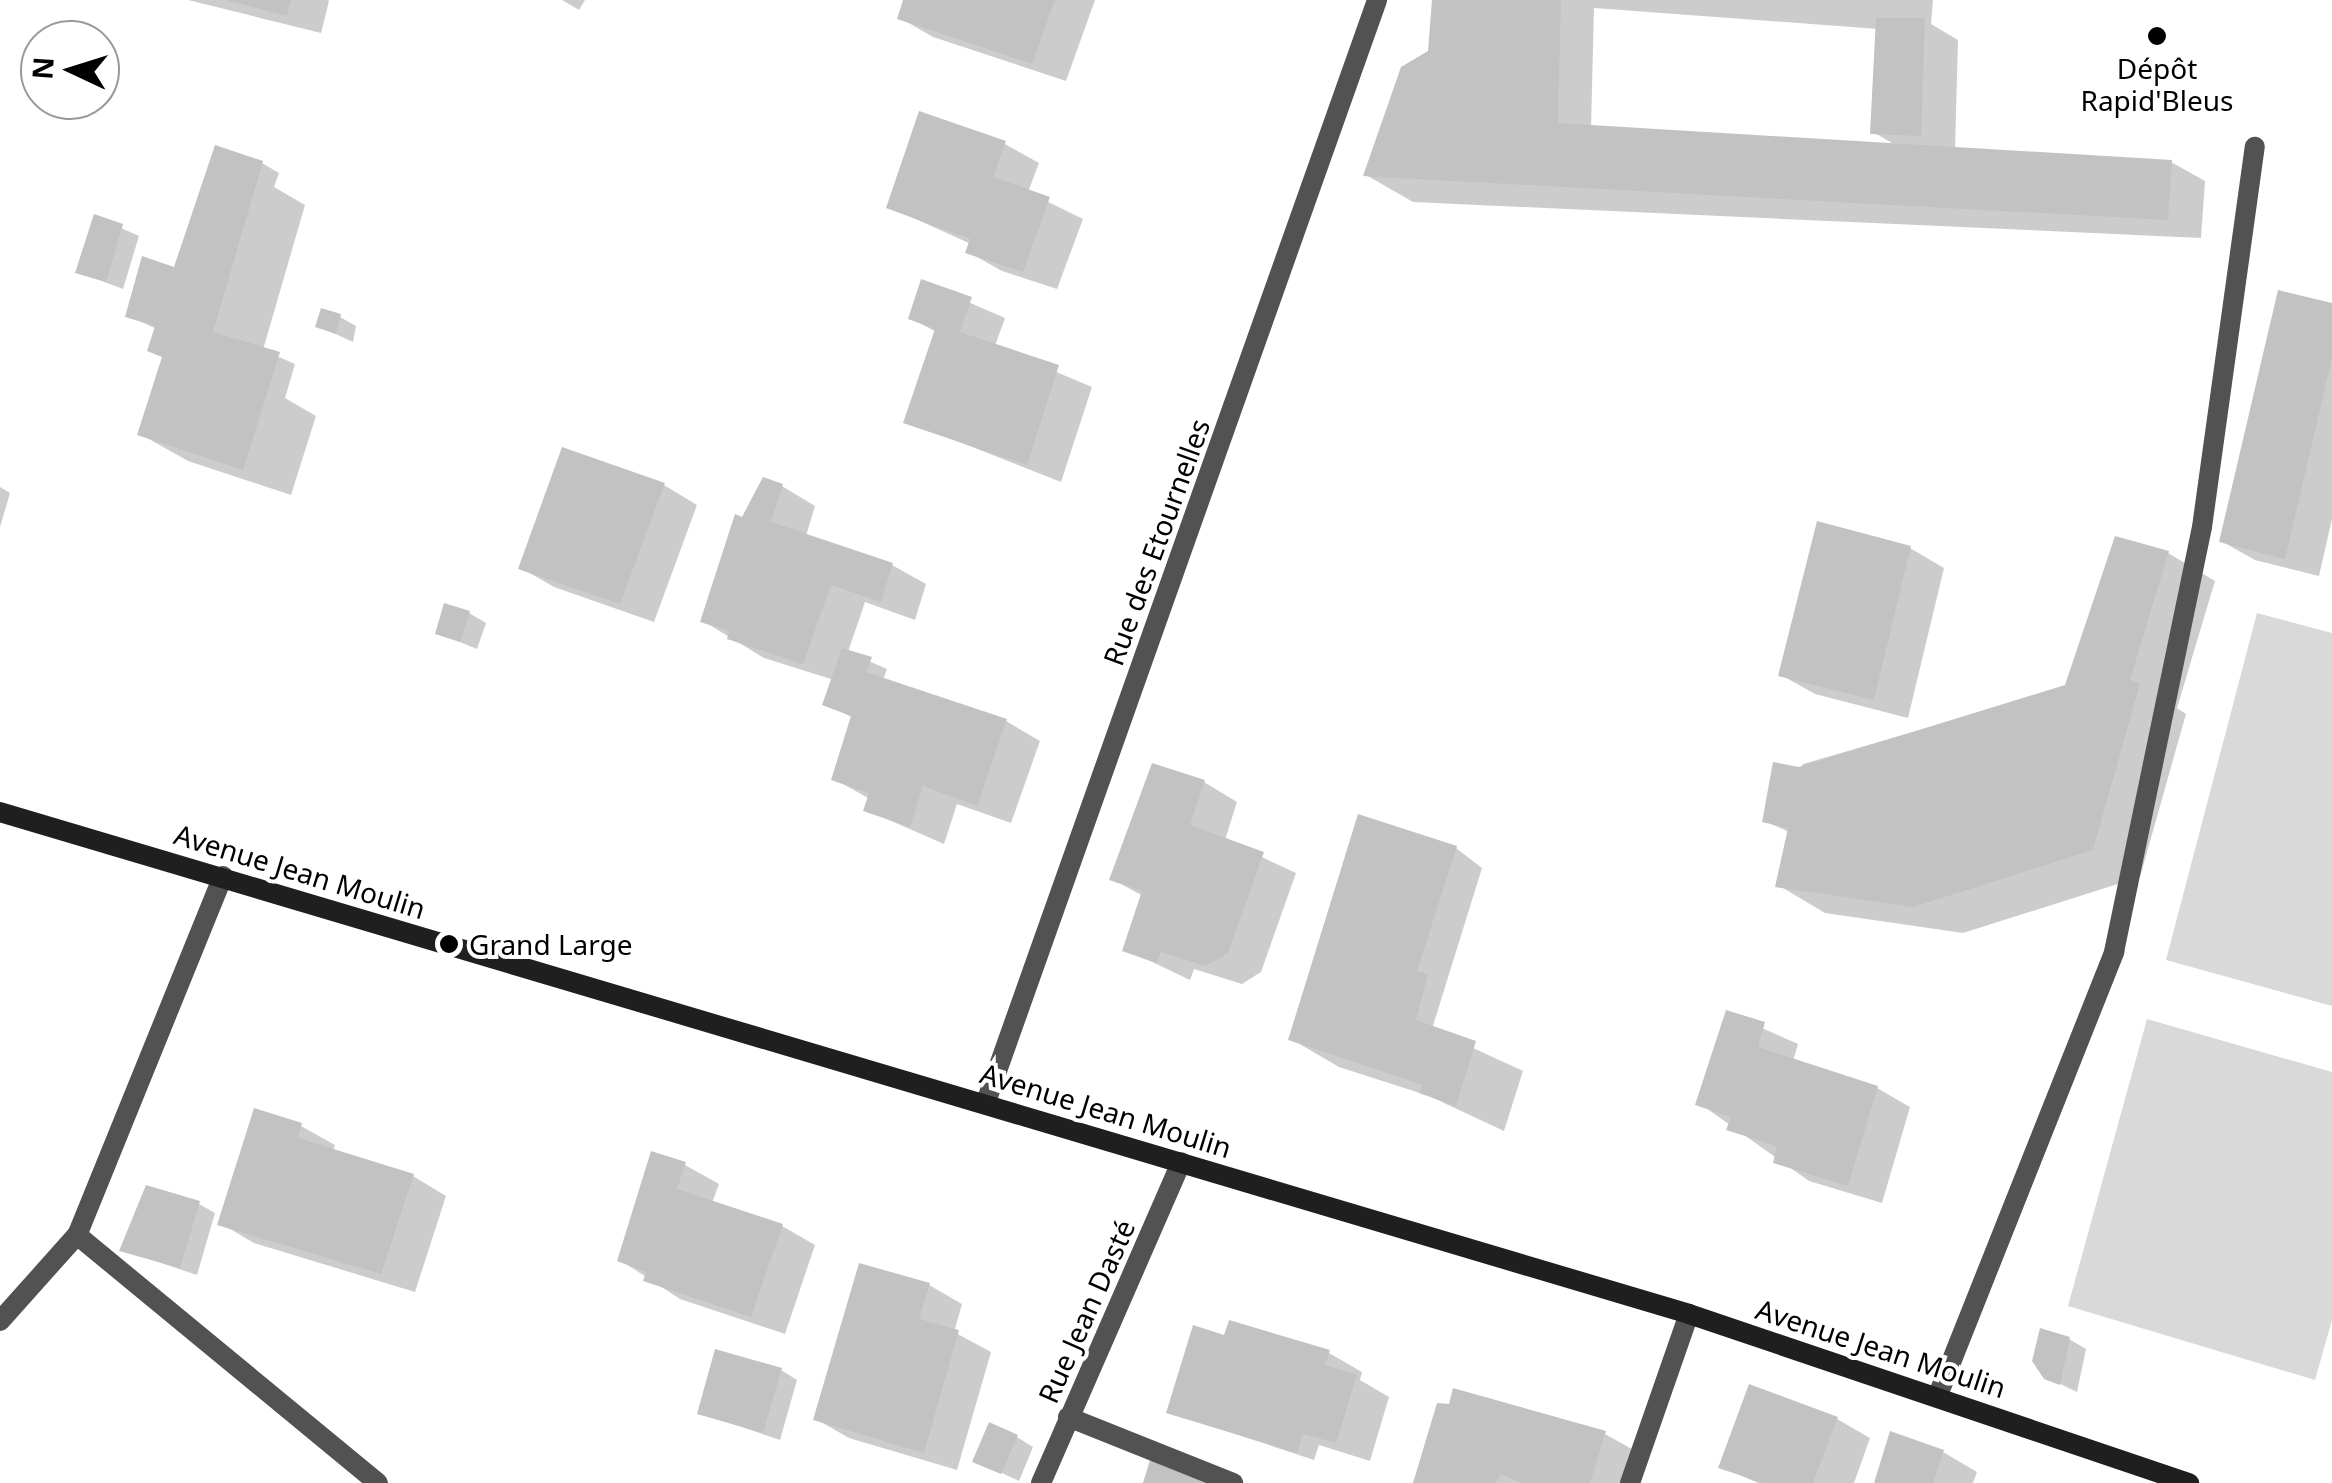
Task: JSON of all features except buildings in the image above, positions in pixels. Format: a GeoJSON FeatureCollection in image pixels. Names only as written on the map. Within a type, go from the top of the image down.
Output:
{"type":"FeatureCollection","features":[{"type":"Feature","properties":{"kind":"main road","name":"Avenue Jean Moulin"},"geometry":{"type":"LineString","coordinates":[[0,812],[1689,1314],[2189,1483]]}},
{"type":"Feature","properties":{"kind":"street","name":"Rue des Etournelles"},"geometry":{"type":"LineString","coordinates":[[986,1102],[1377,0]]}},
{"type":"Feature","properties":{"kind":"street"},"geometry":{"type":"LineString","coordinates":[[1938,1395],[2114,952],[2202,526],[2256,147]]}},
{"type":"Feature","properties":{"kind":"street"},"geometry":{"type":"LineString","coordinates":[[0,1321],[77,1235],[224,876]]}},
{"type":"Feature","properties":{"kind":"street","name":"Rue Jean Dasté"},"geometry":{"type":"LineString","coordinates":[[1041,1483],[1181,1162]]}},
{"type":"Feature","properties":{"kind":"street"},"geometry":{"type":"LineString","coordinates":[[77,1235],[378,1483]]}},
{"type":"Feature","properties":{"kind":"street"},"geometry":{"type":"LineString","coordinates":[[1630,1483],[1689,1314]]}},
{"type":"Feature","properties":{"kind":"street"},"geometry":{"type":"LineString","coordinates":[[1068,1416],[1234,1483]]}},
{"type":"Feature","properties":{"kind":"shaded area"},"geometry":{"type":"Polygon","coordinates":[[[2257,613],[2332,633],[2332,1006],[2166,960],[2257,613]]]}},
{"type":"Feature","properties":{"kind":"shaded area"},"geometry":{"type":"Polygon","coordinates":[[[2147,1019],[2332,1072],[2332,1320],[2315,1380],[2068,1306],[2147,1019]]]}},
{"type":"Feature","properties":{"kind":"place","name":"Dépôt Rapid'Bleus"},"geometry":{"type":"Point","coordinates":[2157,36]}},
{"type":"Feature","properties":{"kind":"place","name":"Grand Large"},"geometry":{"type":"Point","coordinates":[449,944]}}]}
